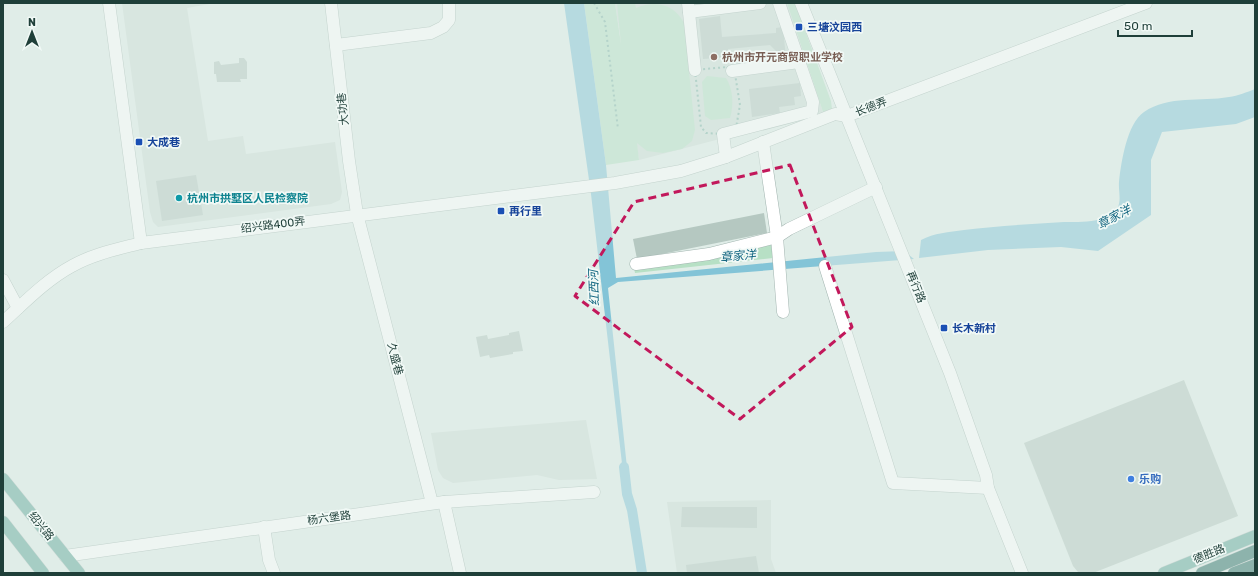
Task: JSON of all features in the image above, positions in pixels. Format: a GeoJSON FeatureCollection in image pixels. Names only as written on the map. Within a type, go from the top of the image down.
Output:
{"type":"FeatureCollection","features":[{"type":"Feature","properties":{"kind":"highway"},"geometry":{"type":"LineString","coordinates":[[1202,573],[1255,551]]}},
{"type":"Feature","properties":{"kind":"highway"},"geometry":{"type":"LineString","coordinates":[[1234,573],[1255,565]]}},
{"type":"Feature","properties":{"kind":"main road","name":"绍兴路"},"geometry":{"type":"LineString","coordinates":[[3,479],[79,573]]}},
{"type":"Feature","properties":{"kind":"main road"},"geometry":{"type":"LineString","coordinates":[[3,522],[42,573]]}},
{"type":"Feature","properties":{"kind":"main road","name":"德胜路"},"geometry":{"type":"LineString","coordinates":[[1164,573],[1255,536]]}},
{"type":"Feature","properties":{"kind":"street"},"geometry":{"type":"LineString","coordinates":[[110,3],[141,242]]}},
{"type":"Feature","properties":{"kind":"street","name":"大功巷"},"geometry":{"type":"LineString","coordinates":[[331,3],[349,161],[358,214]]}},
{"type":"Feature","properties":{"kind":"street"},"geometry":{"type":"LineString","coordinates":[[336,45],[431,33],[443,27],[449,20],[449,3]]}},
{"type":"Feature","properties":{"kind":"street"},"geometry":{"type":"LineString","coordinates":[[695,70],[688,7],[760,3]]}},
{"type":"Feature","properties":{"kind":"street"},"geometry":{"type":"LineString","coordinates":[[726,157],[723,134],[812,111],[813,102],[779,3]]}},
{"type":"Feature","properties":{"kind":"street","name":"再行路"},"geometry":{"type":"LineString","coordinates":[[801,3],[950,373],[986,475],[988,488],[1022,573]]}},
{"type":"Feature","properties":{"kind":"street","name":"长德弄"},"geometry":{"type":"LineString","coordinates":[[566,189],[615,183],[681,171],[726,157],[835,114],[847,116],[1146,3]]}},
{"type":"Feature","properties":{"kind":"street"},"geometry":{"type":"LineString","coordinates":[[732,71],[799,62]]}},
{"type":"Feature","properties":{"kind":"street"},"geometry":{"type":"LineString","coordinates":[[763,142],[777,237],[783,312]]}},
{"type":"Feature","properties":{"kind":"street"},"geometry":{"type":"LineString","coordinates":[[636,264],[709,254],[777,237],[789,229],[876,187]]}},
{"type":"Feature","properties":{"kind":"street","name":"绍兴路400弄"},"geometry":{"type":"LineString","coordinates":[[3,322],[45,285],[72,266],[105,253],[141,242],[566,189]]}},
{"type":"Feature","properties":{"kind":"street","name":"久盛巷"},"geometry":{"type":"LineString","coordinates":[[358,214],[438,502],[460,573]]}},
{"type":"Feature","properties":{"kind":"street"},"geometry":{"type":"LineString","coordinates":[[826,266],[893,484],[988,488]]}},
{"type":"Feature","properties":{"kind":"street"},"geometry":{"type":"LineString","coordinates":[[3,280],[18,308]]}},
{"type":"Feature","properties":{"kind":"street","name":"杨六堡路"},"geometry":{"type":"LineString","coordinates":[[65,556],[438,502],[594,492]]}},
{"type":"Feature","properties":{"kind":"street"},"geometry":{"type":"LineString","coordinates":[[264,527],[269,560],[274,573]]}},
{"type":"Feature","properties":{"kind":"path"},"geometry":{"type":"LineString","coordinates":[[594,3],[605,22],[618,129]]}},
{"type":"Feature","properties":{"kind":"path"},"geometry":{"type":"LineString","coordinates":[[727,67],[732,71],[735,74],[740,105],[736,128],[723,134],[706,133],[701,127],[695,70],[727,67]]}},
{"type":"Feature","properties":{"kind":"highlighted area"},"geometry":{"type":"Polygon","coordinates":[[[790,165],[852,327],[740,419],[575,296],[634,202],[790,165]]]}},
{"type":"Feature","properties":{"kind":"shaded area"},"geometry":{"type":"Polygon","coordinates":[[[122,3],[215,3],[187,8],[208,141],[243,136],[246,154],[335,142],[342,192],[340,200],[331,204],[158,227],[153,222],[150,212],[122,3]]]}},
{"type":"Feature","properties":{"kind":"shaded area","name":"杭州市开元商贸职业学校"},"geometry":{"type":"Polygon","coordinates":[[[615,3],[787,3],[823,112],[639,160],[615,3]]]}},
{"type":"Feature","properties":{"kind":"shaded area"},"geometry":{"type":"Polygon","coordinates":[[[586,420],[597,479],[559,480],[537,475],[453,483],[443,478],[438,470],[431,433],[586,420]]]}},
{"type":"Feature","properties":{"kind":"shaded area"},"geometry":{"type":"Polygon","coordinates":[[[771,500],[771,559],[776,573],[677,573],[667,502],[771,500]]]}},
{"type":"Feature","properties":{"kind":"green space"},"geometry":{"type":"Polygon","coordinates":[[[584,3],[615,3],[621,44],[617,3],[635,3],[636,8],[650,4],[663,5],[675,12],[680,17],[684,23],[695,130],[692,141],[682,149],[663,153],[647,151],[637,143],[639,160],[606,165],[584,3]]]}},
{"type":"Feature","properties":{"kind":"green space"},"geometry":{"type":"Polygon","coordinates":[[[787,3],[795,3],[831,101],[832,109],[823,112],[787,3]]]}},
{"type":"Feature","properties":{"kind":"green space"},"geometry":{"type":"Polygon","coordinates":[[[707,76],[726,78],[732,97],[730,118],[711,120],[705,116],[702,82],[707,76]]]}},
{"type":"Feature","properties":{"kind":"green space"},"geometry":{"type":"Polygon","coordinates":[[[771,245],[773,258],[635,273],[634,268],[700,261],[771,245]]]}},
{"type":"Feature","properties":{"kind":"water"},"geometry":{"type":"Polygon","coordinates":[[[564,3],[584,3],[606,165],[616,278],[876,252],[904,251],[914,259],[618,282],[608,288],[628,477],[624,481],[591,194],[564,3]]]}},
{"type":"Feature","properties":{"kind":"water","name":"章家洋"},"geometry":{"type":"Polygon","coordinates":[[[1255,89],[1255,117],[1236,124],[1162,132],[1151,160],[1151,215],[1098,251],[1061,247],[988,250],[919,258],[921,240],[936,234],[1001,226],[1086,222],[1098,220],[1108,216],[1117,209],[1119,205],[1119,182],[1123,154],[1129,134],[1138,117],[1144,112],[1164,103],[1232,96],[1255,89]]]}},
{"type":"Feature","properties":{"kind":"building"},"geometry":{"type":"Polygon","coordinates":[[[720,16],[722,37],[776,33],[776,28],[783,27],[786,59],[776,60],[776,51],[770,45],[728,49],[729,57],[703,59],[699,19],[720,16]]]}},
{"type":"Feature","properties":{"kind":"building"},"geometry":{"type":"Polygon","coordinates":[[[239,58],[244,58],[247,62],[247,79],[240,79],[241,82],[217,82],[216,74],[214,74],[214,62],[219,61],[221,65],[239,63],[239,58]]]}},
{"type":"Feature","properties":{"kind":"building"},"geometry":{"type":"Polygon","coordinates":[[[800,83],[801,96],[794,97],[795,105],[779,107],[780,113],[752,117],[749,89],[800,83]]]}},
{"type":"Feature","properties":{"kind":"building","name":"杭州市拱墅区人民检察院"},"geometry":{"type":"Polygon","coordinates":[[[196,175],[203,215],[162,221],[156,181],[196,175]]]}},
{"type":"Feature","properties":{"kind":"building"},"geometry":{"type":"Polygon","coordinates":[[[764,213],[767,233],[637,259],[633,239],[764,213]]]}},
{"type":"Feature","properties":{"kind":"building"},"geometry":{"type":"Polygon","coordinates":[[[519,331],[523,351],[490,358],[489,355],[480,357],[476,337],[487,335],[488,339],[509,335],[509,333],[519,331]]]}},
{"type":"Feature","properties":{"kind":"building","name":"乐购"},"geometry":{"type":"Polygon","coordinates":[[[1184,380],[1238,516],[1093,573],[1078,572],[1073,566],[1024,443],[1184,380]]]}},
{"type":"Feature","properties":{"kind":"building"},"geometry":{"type":"Polygon","coordinates":[[[682,507],[757,507],[757,528],[681,527],[682,507]]]}},
{"type":"Feature","properties":{"kind":"building"},"geometry":{"type":"Polygon","coordinates":[[[756,556],[759,573],[687,573],[686,565],[756,556]]]}},
{"type":"Feature","properties":{"kind":"waterway","name":"红西河"},"geometry":{"type":"LineString","coordinates":[[624,467],[627,494],[632,510],[642,573]]}},
{"type":"Feature","properties":{"kind":"place","name":"三塘汶园西"},"geometry":{"type":"Point","coordinates":[799,27]}},
{"type":"Feature","properties":{"kind":"place","name":"杭州市开元商贸职业学校"},"geometry":{"type":"Point","coordinates":[714,57]}},
{"type":"Feature","properties":{"kind":"place","name":"大成巷"},"geometry":{"type":"Point","coordinates":[139,142]}},
{"type":"Feature","properties":{"kind":"place","name":"杭州市拱墅区人民检察院"},"geometry":{"type":"Point","coordinates":[179,198]}},
{"type":"Feature","properties":{"kind":"place","name":"再行里"},"geometry":{"type":"Point","coordinates":[501,211]}},
{"type":"Feature","properties":{"kind":"place","name":"长木新村"},"geometry":{"type":"Point","coordinates":[944,328]}},
{"type":"Feature","properties":{"kind":"place","name":"乐购"},"geometry":{"type":"Point","coordinates":[1131,479]}}]}
